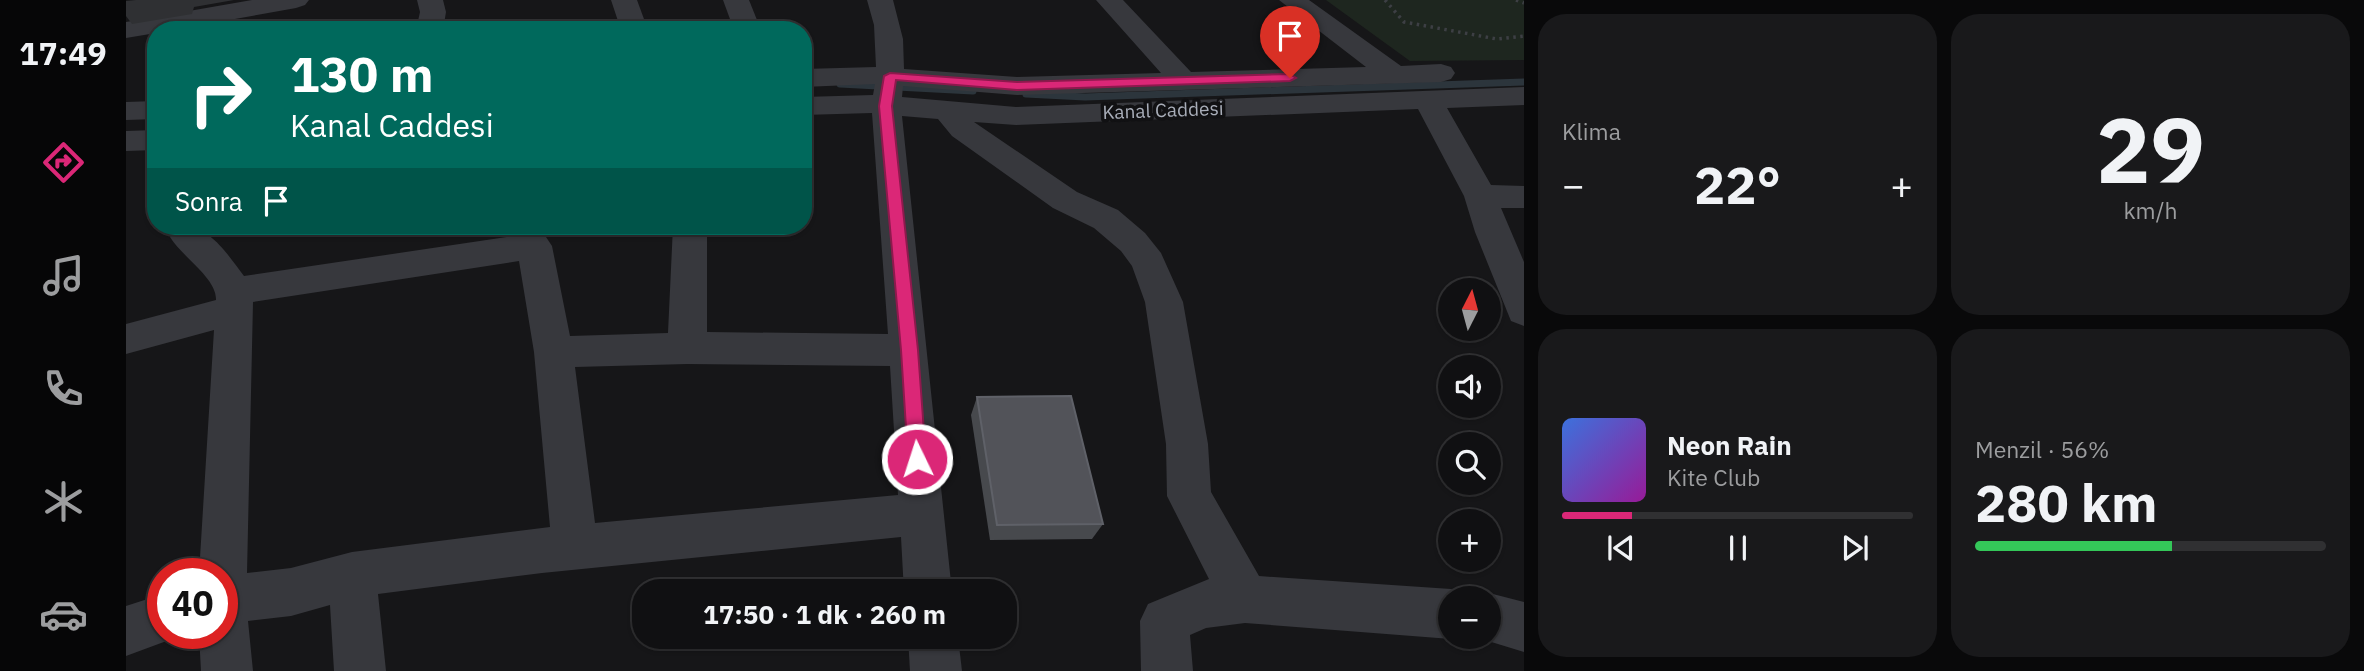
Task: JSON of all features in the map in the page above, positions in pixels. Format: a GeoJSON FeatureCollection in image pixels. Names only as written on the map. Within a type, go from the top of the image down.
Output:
{"type":"FeatureCollection","features":[{"type":"Feature","properties":{"kind":"street"},"geometry":{"type":"LineString","coordinates":[[170,21],[259,3],[296,0]]}},
{"type":"Feature","properties":{"kind":"street"},"geometry":{"type":"LineString","coordinates":[[430,0],[433,12],[431,21]]}},
{"type":"Feature","properties":{"kind":"street"},"geometry":{"type":"LineString","coordinates":[[624,0],[632,21]]}},
{"type":"Feature","properties":{"kind":"street"},"geometry":{"type":"LineString","coordinates":[[736,0],[744,21]]}},
{"type":"Feature","properties":{"kind":"street"},"geometry":{"type":"LineString","coordinates":[[909,0],[881,3],[887,34],[888,90],[927,579]]}},
{"type":"Feature","properties":{"kind":"street"},"geometry":{"type":"LineString","coordinates":[[1109,0],[1184,81]]}},
{"type":"Feature","properties":{"kind":"street"},"geometry":{"type":"LineString","coordinates":[[1292,0],[1396,75]]}},
{"type":"Feature","properties":{"kind":"street"},"geometry":{"type":"LineString","coordinates":[[252,21],[259,3]]}},
{"type":"Feature","properties":{"kind":"street"},"geometry":{"type":"LineString","coordinates":[[126,30],[147,26]]}},
{"type":"Feature","properties":{"kind":"street","name":"Kanal Caddesi"},"geometry":{"type":"LineString","coordinates":[[812,79],[888,90],[1524,71]]}},
{"type":"Feature","properties":{"kind":"street","name":"Kanal Caddesi"},"geometry":{"type":"LineString","coordinates":[[812,106],[859,103],[888,90],[947,110],[1016,116],[1524,96]]}},
{"type":"Feature","properties":{"kind":"street"},"geometry":{"type":"LineString","coordinates":[[1428,100],[1481,196],[1492,232],[1514,279],[1524,311]]}},
{"type":"Feature","properties":{"kind":"street"},"geometry":{"type":"LineString","coordinates":[[126,111],[147,110]]}},
{"type":"Feature","properties":{"kind":"street"},"geometry":{"type":"LineString","coordinates":[[947,110],[963,129],[1065,200],[1106,219],[1133,242],[1148,262],[1164,302],[1181,397],[1187,444],[1189,496],[1245,599]]}},
{"type":"Feature","properties":{"kind":"street"},"geometry":{"type":"LineString","coordinates":[[126,141],[147,141]]}},
{"type":"Feature","properties":{"kind":"street"},"geometry":{"type":"LineString","coordinates":[[1481,196],[1524,197]]}},
{"type":"Feature","properties":{"kind":"street"},"geometry":{"type":"LineString","coordinates":[[687,348],[690,235]]}},
{"type":"Feature","properties":{"kind":"street"},"geometry":{"type":"LineString","coordinates":[[187,237],[213,261],[235,300],[224,558]]}},
{"type":"Feature","properties":{"kind":"street"},"geometry":{"type":"LineString","coordinates":[[126,339],[235,300],[453,241],[534,246],[554,352],[575,547]]}},
{"type":"Feature","properties":{"kind":"street"},"geometry":{"type":"LineString","coordinates":[[554,352],[687,348],[909,350]]}},
{"type":"Feature","properties":{"kind":"street"},"geometry":{"type":"LineString","coordinates":[[238,598],[291,592],[352,575],[575,547],[921,514]]}},
{"type":"Feature","properties":{"kind":"street"},"geometry":{"type":"LineString","coordinates":[[352,575],[360,671]]}},
{"type":"Feature","properties":{"kind":"street"},"geometry":{"type":"LineString","coordinates":[[1167,671],[1165,621],[1204,604],[1245,599],[1438,613]]}},
{"type":"Feature","properties":{"kind":"street"},"geometry":{"type":"LineString","coordinates":[[1501,621],[1524,627]]}},
{"type":"Feature","properties":{"kind":"street"},"geometry":{"type":"LineString","coordinates":[[126,631],[147,624]]}},
{"type":"Feature","properties":{"kind":"street"},"geometry":{"type":"LineString","coordinates":[[225,649],[227,671]]}},
{"type":"Feature","properties":{"kind":"street"},"geometry":{"type":"LineString","coordinates":[[934,649],[936,671]]}},
{"type":"Feature","properties":{"kind":"path"},"geometry":{"type":"LineString","coordinates":[[1385,0],[1404,22],[1497,39],[1524,36]]}},
{"type":"Feature","properties":{"kind":"path"},"geometry":{"type":"LineString","coordinates":[[1516,0],[1524,3]]}},
{"type":"Feature","properties":{"kind":"shaded area"},"geometry":{"type":"Polygon","coordinates":[[[1326,0],[1524,0],[1524,60],[1410,61],[1326,0]]]}},
{"type":"Feature","properties":{"kind":"building"},"geometry":{"type":"Polygon","coordinates":[[[1071,396],[1103,524],[997,525],[977,397],[1071,396]]]}},
{"type":"Feature","properties":{"kind":"waterway"},"geometry":{"type":"LineString","coordinates":[[1026,94],[1085,97],[1524,82]]}},
{"type":"Feature","properties":{"kind":"waterway"},"geometry":{"type":"LineString","coordinates":[[840,84],[973,91]]}},
{"type":"Feature","properties":{"kind":"route"},"geometry":{"type":"LineString","coordinates":[[917,459],[886,106],[890,76],[1017,86],[1290,78]]}}]}
